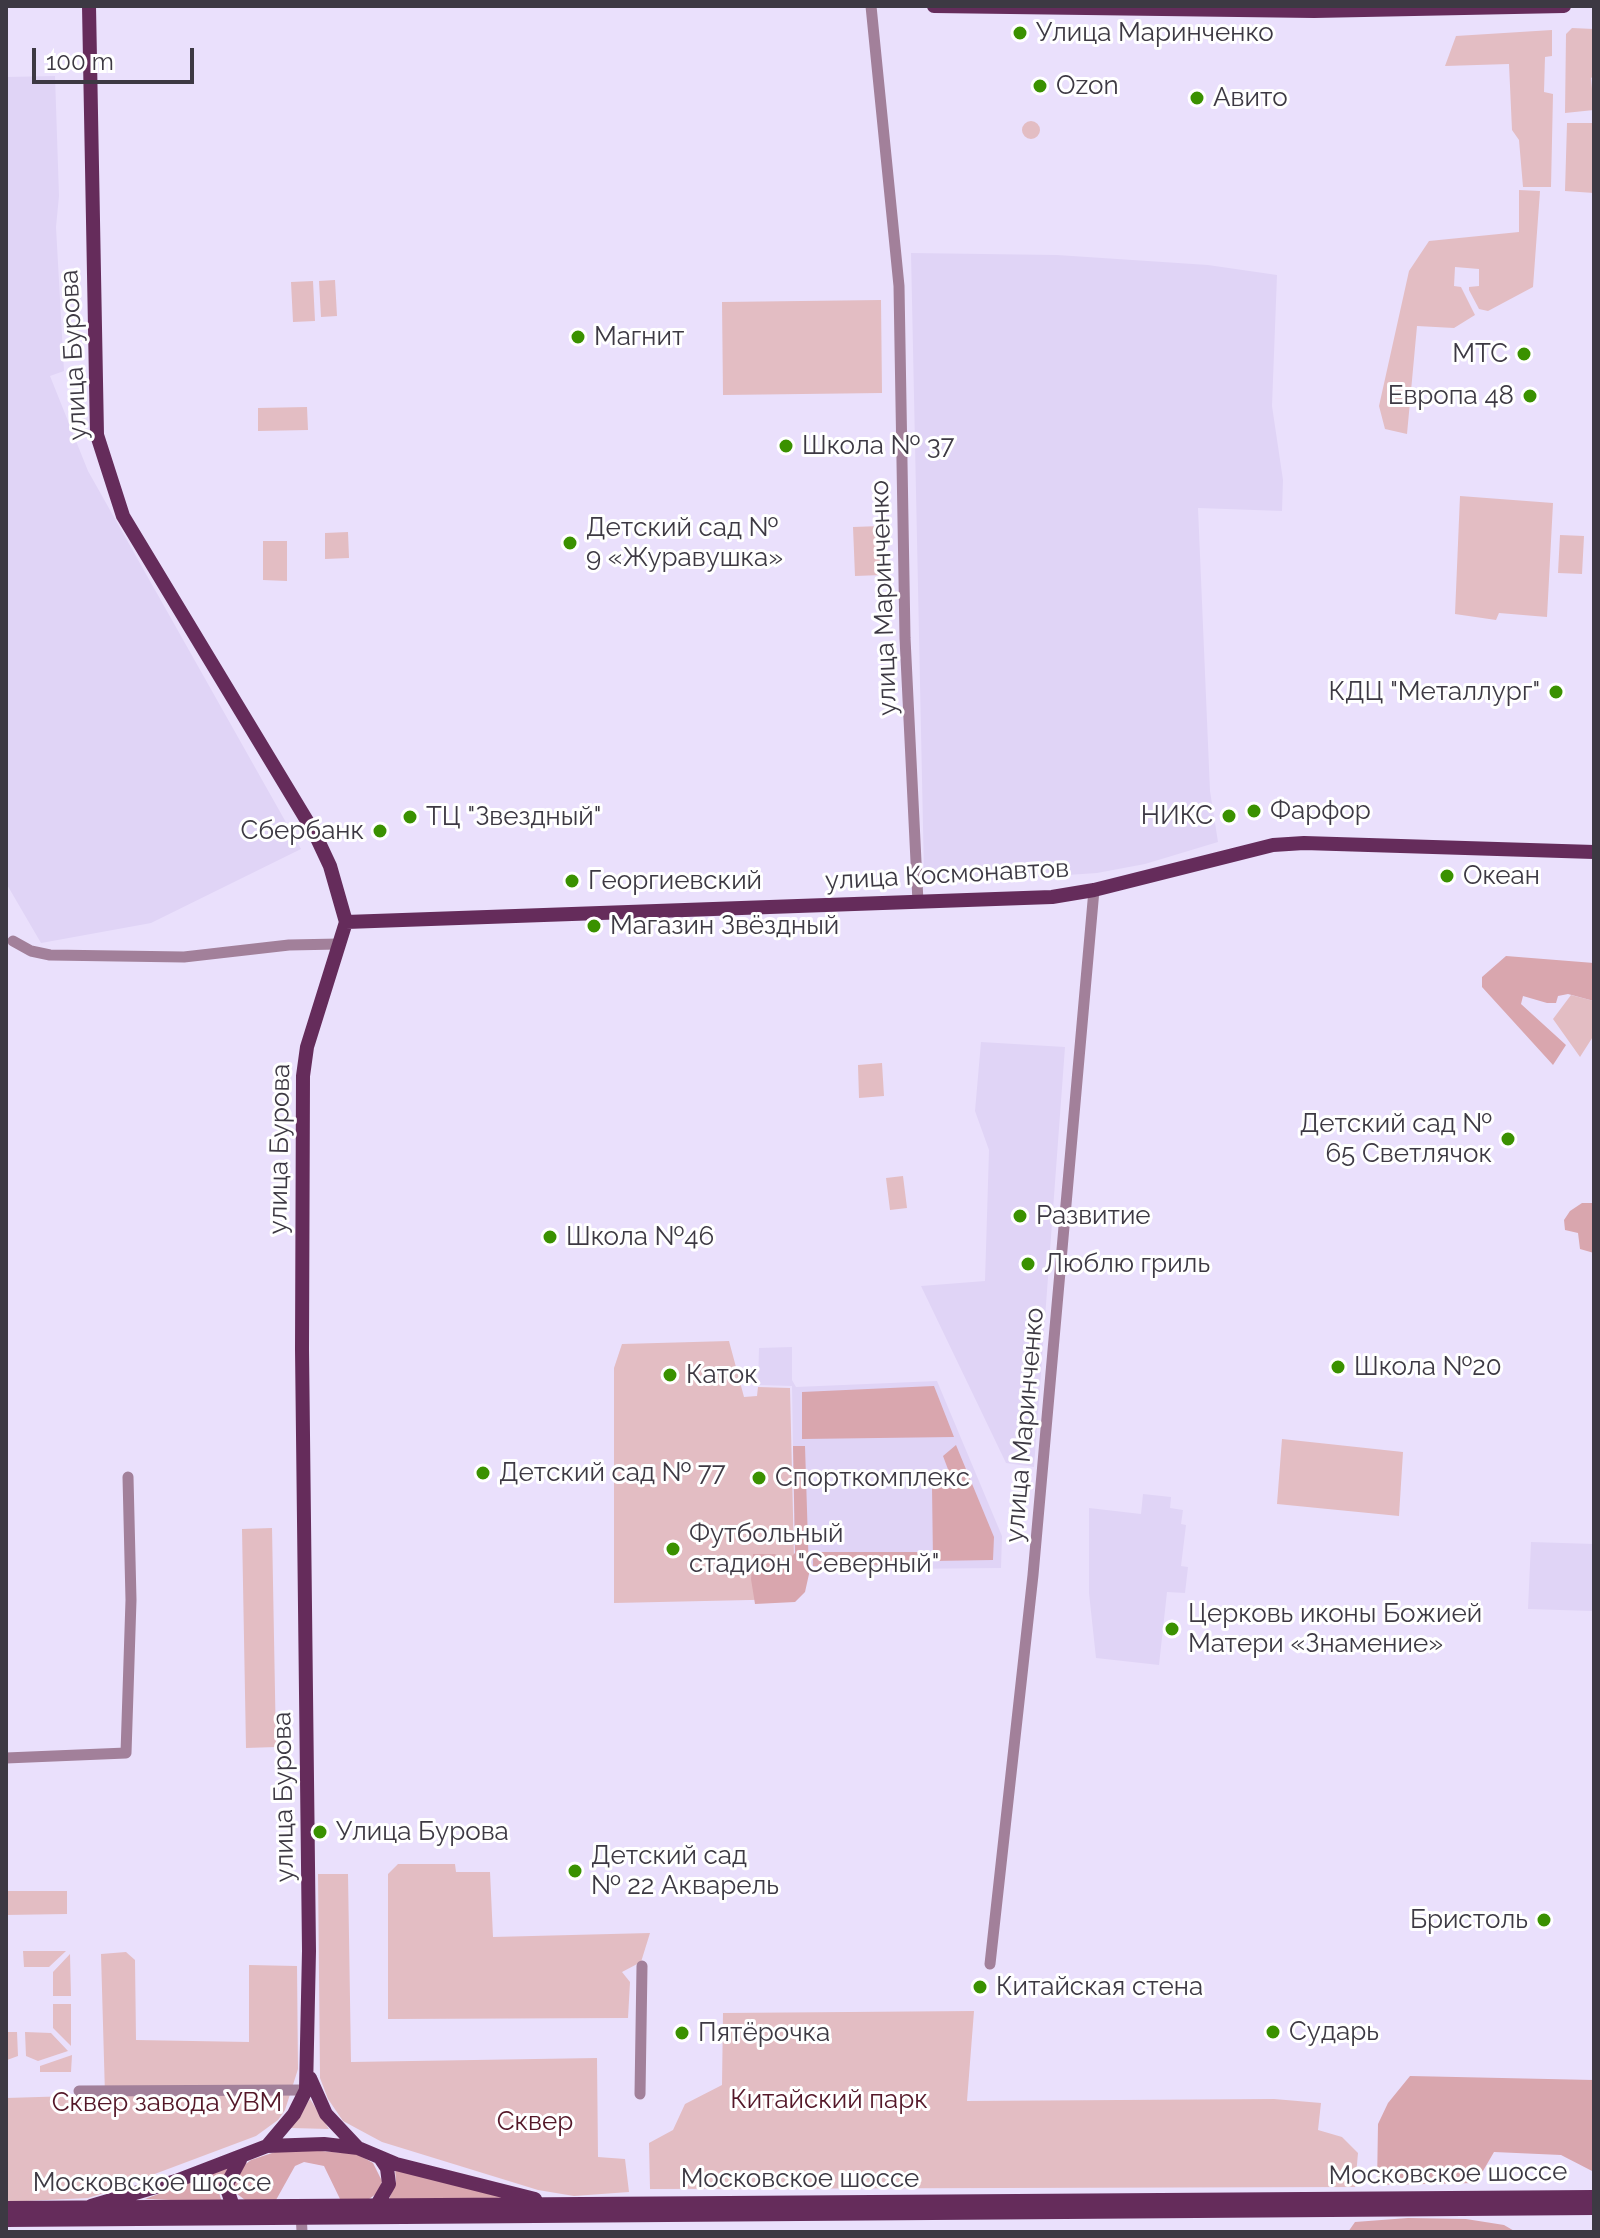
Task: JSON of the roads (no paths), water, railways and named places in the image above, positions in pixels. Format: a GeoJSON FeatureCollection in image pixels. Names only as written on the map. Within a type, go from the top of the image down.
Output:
{"type":"FeatureCollection","features":[{"type":"Feature","properties":{"kind":"main road","name":"улица Бурова"},"geometry":{"type":"LineString","coordinates":[[89,6],[97,435],[123,516],[315,834],[330,866],[346,922],[307,1047],[303,1076],[309,2074]]}},
{"type":"Feature","properties":{"kind":"main road"},"geometry":{"type":"LineString","coordinates":[[934,6],[1196,11],[1402,11],[1564,6]]}},
{"type":"Feature","properties":{"kind":"main road","name":"улица Космонавтов"},"geometry":{"type":"LineString","coordinates":[[346,922],[1052,897],[1094,890],[1273,845],[1432,844],[1594,852]]}},
{"type":"Feature","properties":{"kind":"main road"},"geometry":{"type":"LineString","coordinates":[[267,2146],[294,2114],[306,2090],[309,2074]]}},
{"type":"Feature","properties":{"kind":"main road"},"geometry":{"type":"LineString","coordinates":[[309,2074],[326,2114],[358,2148]]}},
{"type":"Feature","properties":{"kind":"main road"},"geometry":{"type":"LineString","coordinates":[[91,2206],[240,2159],[267,2146],[324,2144],[358,2148],[381,2159],[556,2204]]}},
{"type":"Feature","properties":{"kind":"main road"},"geometry":{"type":"LineString","coordinates":[[235,2213],[226,2186],[240,2159]]}},
{"type":"Feature","properties":{"kind":"main road"},"geometry":{"type":"LineString","coordinates":[[365,2219],[389,2184],[387,2168],[381,2159]]}},
{"type":"Feature","properties":{"kind":"main road","name":"Московское шоссе"},"geometry":{"type":"LineString","coordinates":[[302,2219],[376,2207],[1594,2197]]}},
{"type":"Feature","properties":{"kind":"main road","name":"Московское шоссе"},"geometry":{"type":"LineString","coordinates":[[6,2208],[91,2206],[302,2219],[1594,2208]]}},
{"type":"Feature","properties":{"kind":"main road","name":"Московское шоссе"},"geometry":{"type":"LineString","coordinates":[[6,2220],[235,2213]]}},
{"type":"Feature","properties":{"kind":"street","name":"улица Маринченко"},"geometry":{"type":"LineString","coordinates":[[871,6],[899,286],[905,638],[918,902]]}},
{"type":"Feature","properties":{"kind":"street","name":"улица Маринченко"},"geometry":{"type":"LineString","coordinates":[[990,1964],[1033,1575],[1094,890]]}},
{"type":"Feature","properties":{"kind":"street"},"geometry":{"type":"LineString","coordinates":[[13,941],[31,951],[50,955],[184,957],[289,945],[339,944]]}},
{"type":"Feature","properties":{"kind":"street"},"geometry":{"type":"LineString","coordinates":[[6,1758],[126,1753],[131,1600],[128,1477]]}},
{"type":"Feature","properties":{"kind":"street"},"geometry":{"type":"LineString","coordinates":[[640,2094],[642,1966]]}},
{"type":"Feature","properties":{"kind":"street"},"geometry":{"type":"LineString","coordinates":[[79,2091],[306,2090]]}},
{"type":"Feature","properties":{"kind":"place","name":"Улица Маринченко"},"geometry":{"type":"Point","coordinates":[1020,33]}},
{"type":"Feature","properties":{"kind":"place","name":"Ozon"},"geometry":{"type":"Point","coordinates":[1040,86]}},
{"type":"Feature","properties":{"kind":"place","name":"Авито"},"geometry":{"type":"Point","coordinates":[1197,98]}},
{"type":"Feature","properties":{"kind":"place","name":"Магнит"},"geometry":{"type":"Point","coordinates":[578,337]}},
{"type":"Feature","properties":{"kind":"place","name":"МТС"},"geometry":{"type":"Point","coordinates":[1524,354]}},
{"type":"Feature","properties":{"kind":"place","name":"Европа 48"},"geometry":{"type":"Point","coordinates":[1530,396]}},
{"type":"Feature","properties":{"kind":"place","name":"Школа № 37"},"geometry":{"type":"Point","coordinates":[786,446]}},
{"type":"Feature","properties":{"kind":"place","name":"Детский сад № 9 «Журавушка»"},"geometry":{"type":"Point","coordinates":[570,543]}},
{"type":"Feature","properties":{"kind":"place","name":"КДЦ \"Металлург\""},"geometry":{"type":"Point","coordinates":[1556,692]}},
{"type":"Feature","properties":{"kind":"place","name":"Фарфор"},"geometry":{"type":"Point","coordinates":[1254,811]}},
{"type":"Feature","properties":{"kind":"place","name":"НИКС"},"geometry":{"type":"Point","coordinates":[1229,816]}},
{"type":"Feature","properties":{"kind":"place","name":"ТЦ \"Звездный\""},"geometry":{"type":"Point","coordinates":[410,817]}},
{"type":"Feature","properties":{"kind":"place","name":"Сбербанк"},"geometry":{"type":"Point","coordinates":[380,831]}},
{"type":"Feature","properties":{"kind":"place","name":"Океан"},"geometry":{"type":"Point","coordinates":[1447,876]}},
{"type":"Feature","properties":{"kind":"place","name":"Георгиевский"},"geometry":{"type":"Point","coordinates":[572,881]}},
{"type":"Feature","properties":{"kind":"place","name":"Магазин Звёздный"},"geometry":{"type":"Point","coordinates":[594,926]}},
{"type":"Feature","properties":{"kind":"place","name":"Детский сад № 65 Светлячок"},"geometry":{"type":"Point","coordinates":[1508,1139]}},
{"type":"Feature","properties":{"kind":"place","name":"Развитие"},"geometry":{"type":"Point","coordinates":[1020,1216]}},
{"type":"Feature","properties":{"kind":"place","name":"Школа №46"},"geometry":{"type":"Point","coordinates":[550,1237]}},
{"type":"Feature","properties":{"kind":"place","name":"Люблю гриль"},"geometry":{"type":"Point","coordinates":[1028,1264]}},
{"type":"Feature","properties":{"kind":"place","name":"Школа №20"},"geometry":{"type":"Point","coordinates":[1338,1367]}},
{"type":"Feature","properties":{"kind":"place","name":"Каток"},"geometry":{"type":"Point","coordinates":[670,1375]}},
{"type":"Feature","properties":{"kind":"place","name":"Детский сад № 77"},"geometry":{"type":"Point","coordinates":[483,1473]}},
{"type":"Feature","properties":{"kind":"place","name":"Спорткомплекс"},"geometry":{"type":"Point","coordinates":[759,1478]}},
{"type":"Feature","properties":{"kind":"place","name":"Футбольный стадион \"Северный\""},"geometry":{"type":"Point","coordinates":[673,1549]}},
{"type":"Feature","properties":{"kind":"place","name":"Церковь иконы Божией Матери «Знамение»"},"geometry":{"type":"Point","coordinates":[1172,1629]}},
{"type":"Feature","properties":{"kind":"place","name":"Улица Бурова"},"geometry":{"type":"Point","coordinates":[320,1832]}},
{"type":"Feature","properties":{"kind":"place","name":"Детский сад № 22 Акварель"},"geometry":{"type":"Point","coordinates":[575,1871]}},
{"type":"Feature","properties":{"kind":"place","name":"Бристоль"},"geometry":{"type":"Point","coordinates":[1544,1920]}},
{"type":"Feature","properties":{"kind":"place","name":"Китайская стена"},"geometry":{"type":"Point","coordinates":[980,1987]}},
{"type":"Feature","properties":{"kind":"place","name":"Сударь"},"geometry":{"type":"Point","coordinates":[1273,2032]}},
{"type":"Feature","properties":{"kind":"place","name":"Пятёрочка"},"geometry":{"type":"Point","coordinates":[682,2033]}},
{"type":"Feature","properties":{"kind":"park label","name":"Китайский парк"},"geometry":{"type":"Point","coordinates":[829,2100]}},
{"type":"Feature","properties":{"kind":"park label","name":"Сквер завода УВМ"},"geometry":{"type":"Point","coordinates":[167,2103]}},
{"type":"Feature","properties":{"kind":"park label","name":"Сквер"},"geometry":{"type":"Point","coordinates":[535,2122]}}]}
